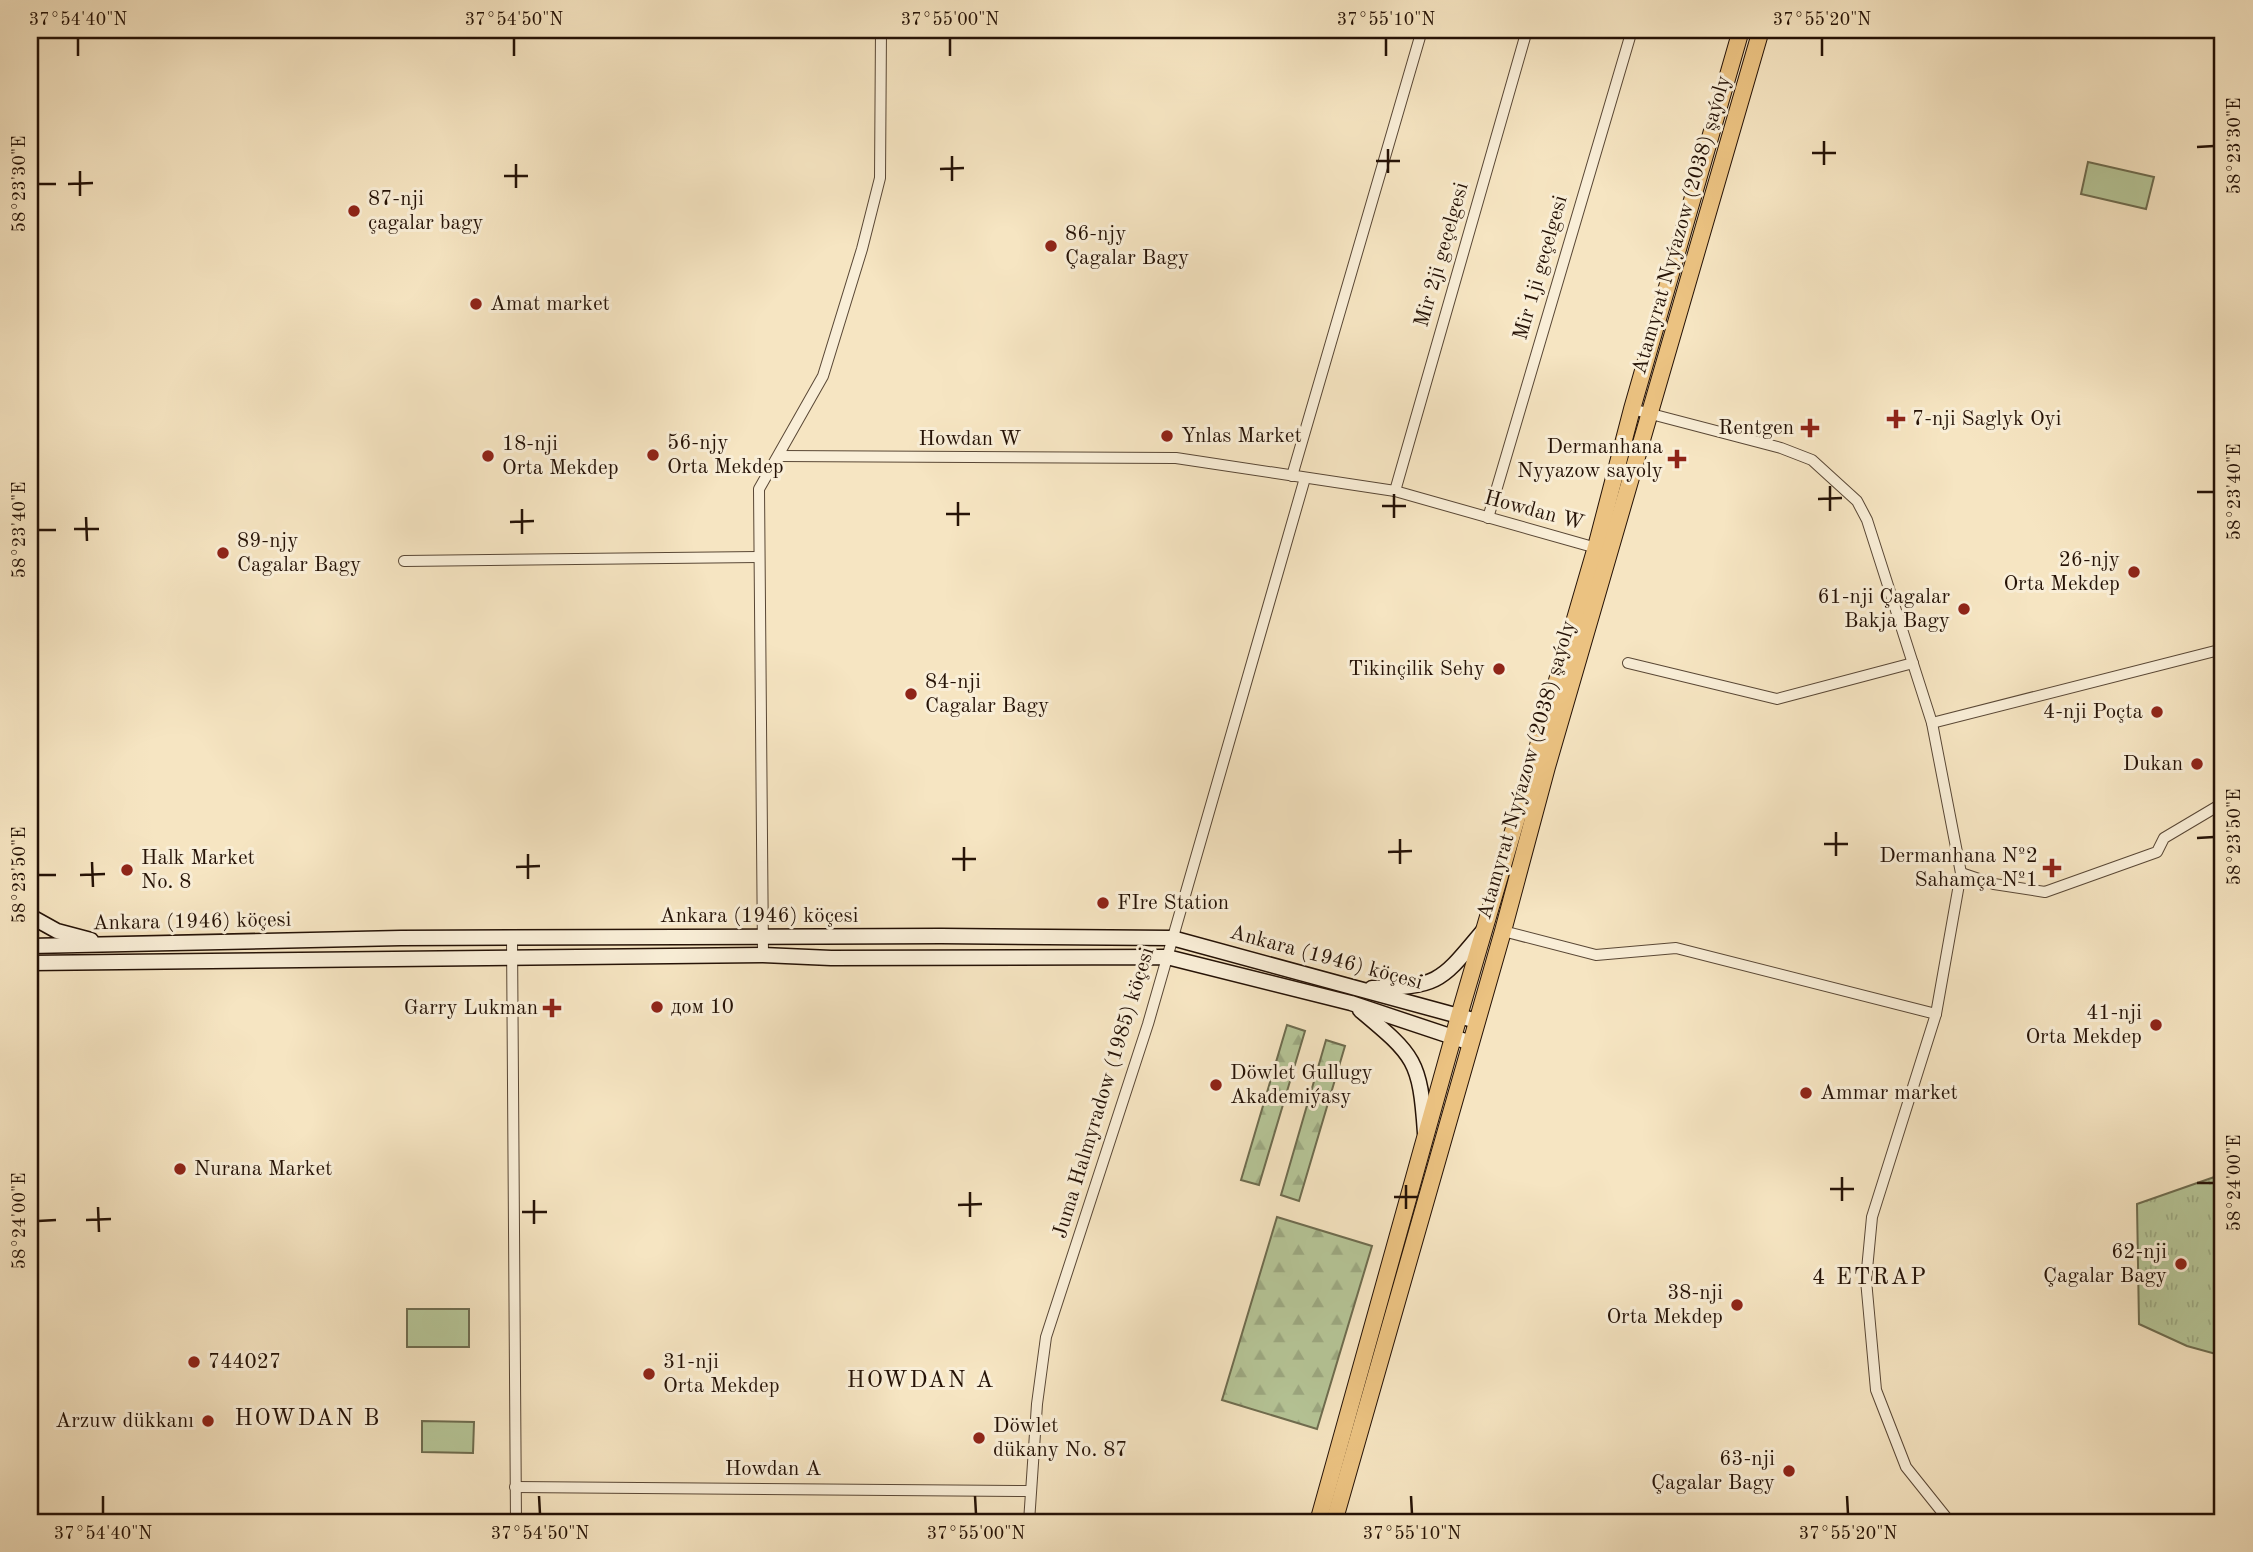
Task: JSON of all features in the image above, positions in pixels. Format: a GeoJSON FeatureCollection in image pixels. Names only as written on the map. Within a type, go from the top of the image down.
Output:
{"type":"FeatureCollection","features":[{"type":"Feature","properties":{"kind":"main road","name":"Atamyrat Nyýazow (2038) şaýoly"},"geometry":{"type":"LineString","coordinates":[[1318,1522],[1459,1016],[1603,549],[1649,413],[1761,30]]}},
{"type":"Feature","properties":{"kind":"main road","name":"Atamyrat Nyýazow (2038) şaýoly"},"geometry":{"type":"LineString","coordinates":[[1334,1522],[1503,931],[1603,549],[1632,409],[1740,32]]}},
{"type":"Feature","properties":{"kind":"main road"},"geometry":{"type":"LineString","coordinates":[[30,916],[57,931],[109,945]]}},
{"type":"Feature","properties":{"kind":"main road"},"geometry":{"type":"LineString","coordinates":[[1354,988],[1402,987],[1443,976],[1486,927]]}},
{"type":"Feature","properties":{"kind":"main road","name":"Ankara (1946) köçesi"},"geometry":{"type":"LineString","coordinates":[[30,946],[512,938],[1172,938],[1477,1021]]}},
{"type":"Feature","properties":{"kind":"main road","name":"Ankara (1946) köçesi"},"geometry":{"type":"LineString","coordinates":[[30,963],[763,955],[831,958],[1167,957],[1350,1003],[1471,1043]]}},
{"type":"Feature","properties":{"kind":"main road"},"geometry":{"type":"LineString","coordinates":[[30,971],[57,963]]}},
{"type":"Feature","properties":{"kind":"main road"},"geometry":{"type":"LineString","coordinates":[[1350,1003],[1404,1047],[1413,1060],[1422,1086],[1425,1136]]}},
{"type":"Feature","properties":{"kind":"street"},"geometry":{"type":"LineString","coordinates":[[763,955],[759,489],[823,376],[880,178],[881,30]]}},
{"type":"Feature","properties":{"kind":"street"},"geometry":{"type":"LineString","coordinates":[[1292,476],[1422,30]]}},
{"type":"Feature","properties":{"kind":"street","name":"Mir 2ji geçelgesi"},"geometry":{"type":"LineString","coordinates":[[1395,491],[1527,30]]}},
{"type":"Feature","properties":{"kind":"street","name":"Mir 1ji geçelgesi"},"geometry":{"type":"LineString","coordinates":[[1488,518],[1632,30]]}},
{"type":"Feature","properties":{"kind":"street"},"geometry":{"type":"LineString","coordinates":[[1632,409],[1781,448],[1812,460],[1840,483],[1857,501],[1867,520],[1932,723],[1961,873],[1936,1014],[1872,1217],[1866,1280],[1876,1390],[1880,1404],[1906,1467],[1950,1522]]}},
{"type":"Feature","properties":{"kind":"street","name":"Howdan W"},"geometry":{"type":"LineString","coordinates":[[779,456],[1176,458],[1395,491],[1603,549]]}},
{"type":"Feature","properties":{"kind":"street","name":"Juma Halmyradow (1985) köçesi"},"geometry":{"type":"LineString","coordinates":[[1029,1522],[1046,1336],[1098,1183],[1167,957],[1305,478]]}},
{"type":"Feature","properties":{"kind":"street"},"geometry":{"type":"LineString","coordinates":[[404,561],[758,557]]}},
{"type":"Feature","properties":{"kind":"street"},"geometry":{"type":"LineString","coordinates":[[1932,723],[2223,649]]}},
{"type":"Feature","properties":{"kind":"street"},"geometry":{"type":"LineString","coordinates":[[1628,663],[1777,699],[1913,663]]}},
{"type":"Feature","properties":{"kind":"street"},"geometry":{"type":"LineString","coordinates":[[1961,873],[1994,884],[2045,892],[2157,852],[2164,838],[2223,803]]}},
{"type":"Feature","properties":{"kind":"street"},"geometry":{"type":"LineString","coordinates":[[1503,931],[1596,955],[1676,948],[1936,1014]]}},
{"type":"Feature","properties":{"kind":"street"},"geometry":{"type":"LineString","coordinates":[[512,938],[516,1522]]}},
{"type":"Feature","properties":{"kind":"street","name":"Howdan A"},"geometry":{"type":"LineString","coordinates":[[515,1487],[1030,1491]]}},
{"type":"Feature","properties":{"kind":"green space"},"geometry":{"type":"Polygon","coordinates":[[[2088,162],[2154,177],[2146,209],[2081,194],[2088,162]]]}},
{"type":"Feature","properties":{"kind":"green space"},"geometry":{"type":"Polygon","coordinates":[[[1287,1025],[1305,1031],[1259,1185],[1241,1180],[1287,1025]]]}},
{"type":"Feature","properties":{"kind":"green space"},"geometry":{"type":"Polygon","coordinates":[[[1326,1040],[1345,1046],[1299,1201],[1281,1195],[1326,1040]]]}},
{"type":"Feature","properties":{"kind":"green space","name":"62-nji Çagalar Bagy"},"geometry":{"type":"Polygon","coordinates":[[[2223,1174],[2223,1356],[2187,1346],[2139,1324],[2137,1204],[2223,1174]]]}},
{"type":"Feature","properties":{"kind":"green space"},"geometry":{"type":"Polygon","coordinates":[[[1277,1217],[1372,1246],[1317,1429],[1222,1400],[1277,1217]]]}},
{"type":"Feature","properties":{"kind":"green space"},"geometry":{"type":"Polygon","coordinates":[[[407,1309],[469,1309],[469,1347],[407,1347],[407,1309]]]}},
{"type":"Feature","properties":{"kind":"green space"},"geometry":{"type":"Polygon","coordinates":[[[422,1421],[474,1422],[473,1453],[422,1452],[422,1421]]]}},
{"type":"Feature","properties":{"kind":"place","name":"87-nji çagalar bagy"},"geometry":{"type":"Point","coordinates":[354,211]}},
{"type":"Feature","properties":{"kind":"place","name":"86-njy Çagalar Bagy"},"geometry":{"type":"Point","coordinates":[1051,246]}},
{"type":"Feature","properties":{"kind":"place","name":"Amat market"},"geometry":{"type":"Point","coordinates":[476,304]}},
{"type":"Feature","properties":{"kind":"place","name":"7-nji Saglyk Oyi"},"geometry":{"type":"Point","coordinates":[1896,419]}},
{"type":"Feature","properties":{"kind":"place","name":"Rentgen"},"geometry":{"type":"Point","coordinates":[1810,428]}},
{"type":"Feature","properties":{"kind":"place","name":"Ynlas Market"},"geometry":{"type":"Point","coordinates":[1167,436]}},
{"type":"Feature","properties":{"kind":"place","name":"56-njy Orta Mekdep"},"geometry":{"type":"Point","coordinates":[653,455]}},
{"type":"Feature","properties":{"kind":"place","name":"18-nji Orta Mekdep"},"geometry":{"type":"Point","coordinates":[488,456]}},
{"type":"Feature","properties":{"kind":"place","name":"Dermanhana Nyyazow sayoly"},"geometry":{"type":"Point","coordinates":[1677,459]}},
{"type":"Feature","properties":{"kind":"place","name":"89-njy Cagalar Bagy"},"geometry":{"type":"Point","coordinates":[223,553]}},
{"type":"Feature","properties":{"kind":"place","name":"26-njy Orta Mekdep"},"geometry":{"type":"Point","coordinates":[2134,572]}},
{"type":"Feature","properties":{"kind":"place","name":"61-nji Çagalar Bakja Bagy"},"geometry":{"type":"Point","coordinates":[1964,609]}},
{"type":"Feature","properties":{"kind":"place","name":"Tikinçilik Sehy"},"geometry":{"type":"Point","coordinates":[1499,669]}},
{"type":"Feature","properties":{"kind":"place","name":"84-nji Cagalar Bagy"},"geometry":{"type":"Point","coordinates":[911,694]}},
{"type":"Feature","properties":{"kind":"place","name":"4-nji Poçta"},"geometry":{"type":"Point","coordinates":[2157,712]}},
{"type":"Feature","properties":{"kind":"place","name":"Dukan"},"geometry":{"type":"Point","coordinates":[2197,764]}},
{"type":"Feature","properties":{"kind":"place","name":"Dermanhana Nº2 Sahamça Nº1"},"geometry":{"type":"Point","coordinates":[2052,868]}},
{"type":"Feature","properties":{"kind":"place","name":"Halk Market No. 8"},"geometry":{"type":"Point","coordinates":[127,870]}},
{"type":"Feature","properties":{"kind":"place","name":"FIre Station"},"geometry":{"type":"Point","coordinates":[1103,903]}},
{"type":"Feature","properties":{"kind":"place","name":"дом 10"},"geometry":{"type":"Point","coordinates":[657,1007]}},
{"type":"Feature","properties":{"kind":"place","name":"Garry Lukman"},"geometry":{"type":"Point","coordinates":[552,1008]}},
{"type":"Feature","properties":{"kind":"place","name":"41-nji Orta Mekdep"},"geometry":{"type":"Point","coordinates":[2156,1025]}},
{"type":"Feature","properties":{"kind":"place","name":"Döwlet Gullugy Akademiýasy"},"geometry":{"type":"Point","coordinates":[1216,1085]}},
{"type":"Feature","properties":{"kind":"place","name":"Ammar market"},"geometry":{"type":"Point","coordinates":[1806,1093]}},
{"type":"Feature","properties":{"kind":"place","name":"Nurana Market"},"geometry":{"type":"Point","coordinates":[180,1169]}},
{"type":"Feature","properties":{"kind":"place","name":"62-nji Çagalar Bagy"},"geometry":{"type":"Point","coordinates":[2181,1264]}},
{"type":"Feature","properties":{"kind":"place","name":"38-nji Orta Mekdep"},"geometry":{"type":"Point","coordinates":[1737,1305]}},
{"type":"Feature","properties":{"kind":"place","name":"744027"},"geometry":{"type":"Point","coordinates":[194,1362]}},
{"type":"Feature","properties":{"kind":"place","name":"31-nji Orta Mekdep"},"geometry":{"type":"Point","coordinates":[649,1374]}},
{"type":"Feature","properties":{"kind":"place","name":"Arzuw dükkanı"},"geometry":{"type":"Point","coordinates":[208,1421]}},
{"type":"Feature","properties":{"kind":"place","name":"Döwlet dükany No. 87"},"geometry":{"type":"Point","coordinates":[979,1438]}},
{"type":"Feature","properties":{"kind":"place","name":"63-nji Çagalar Bagy"},"geometry":{"type":"Point","coordinates":[1789,1471]}},
{"type":"Feature","properties":{"kind":"district","name":"4 ETRAP"},"geometry":{"type":"Point","coordinates":[1870,1277]}},
{"type":"Feature","properties":{"kind":"district","name":"HOWDAN A"},"geometry":{"type":"Point","coordinates":[921,1380]}},
{"type":"Feature","properties":{"kind":"district","name":"HOWDAN B"},"geometry":{"type":"Point","coordinates":[308,1418]}}]}
